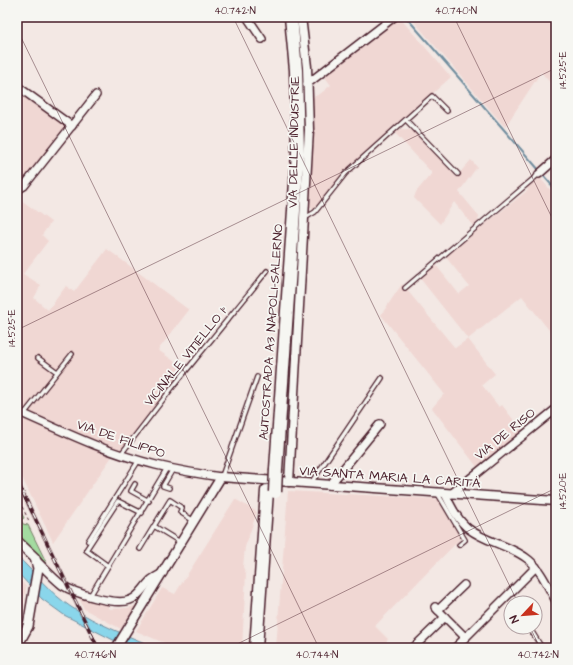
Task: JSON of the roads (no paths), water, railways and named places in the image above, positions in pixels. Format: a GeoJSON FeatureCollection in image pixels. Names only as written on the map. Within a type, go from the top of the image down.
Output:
{"type":"FeatureCollection","features":[{"type":"Feature","properties":{"kind":"highway","name":"AUTOSTRADA A3 NAPOLI-SALERNO"},"geometry":{"type":"LineString","coordinates":[[263,648],[289,152],[288,72],[283,17]]}},
{"type":"Feature","properties":{"kind":"highway","name":"AUTOSTRADA A3 NAPOLI-SALERNO"},"geometry":{"type":"LineString","coordinates":[[272,469],[298,153],[296,70],[291,17]]}},
{"type":"Feature","properties":{"kind":"highway","name":"AUTOSTRADA A3 NAPOLI-SALERNO"},"geometry":{"type":"LineString","coordinates":[[256,648],[271,492]]}},
{"type":"Feature","properties":{"kind":"main road"},"geometry":{"type":"LineString","coordinates":[[17,541],[36,565],[34,598],[28,626],[17,646]]}},
{"type":"Feature","properties":{"kind":"street"},"geometry":{"type":"LineString","coordinates":[[247,17],[262,39]]}},
{"type":"Feature","properties":{"kind":"street","name":"VIA DELLE INDUSTRIE"},"geometry":{"type":"LineString","coordinates":[[289,482],[309,130],[307,84],[301,17]]}},
{"type":"Feature","properties":{"kind":"street"},"geometry":{"type":"LineString","coordinates":[[307,84],[394,17]]}},
{"type":"Feature","properties":{"kind":"street"},"geometry":{"type":"LineString","coordinates":[[17,86],[72,126]]}},
{"type":"Feature","properties":{"kind":"street"},"geometry":{"type":"LineString","coordinates":[[17,190],[24,186],[96,95]]}},
{"type":"Feature","properties":{"kind":"street"},"geometry":{"type":"LineString","coordinates":[[541,172],[556,160]]}},
{"type":"Feature","properties":{"kind":"street","name":"VIA DE FILIPPO"},"geometry":{"type":"LineString","coordinates":[[20,412],[66,433],[139,460],[170,468],[221,477]]}},
{"type":"Feature","properties":{"kind":"street","name":"VIA DE RISO"},"geometry":{"type":"LineString","coordinates":[[445,494],[555,412]]}},
{"type":"Feature","properties":{"kind":"street"},"geometry":{"type":"LineString","coordinates":[[330,485],[380,424]]}},
{"type":"Feature","properties":{"kind":"street"},"geometry":{"type":"LineString","coordinates":[[116,648],[221,477]]}},
{"type":"Feature","properties":{"kind":"street","name":"VIA SANTA MARIA LA CARITÀ"},"geometry":{"type":"LineString","coordinates":[[221,477],[556,501]]}},
{"type":"Feature","properties":{"kind":"street"},"geometry":{"type":"LineString","coordinates":[[445,494],[458,517],[469,530],[509,548],[536,567],[556,601]]}},
{"type":"Feature","properties":{"kind":"street"},"geometry":{"type":"LineString","coordinates":[[36,565],[47,571],[63,586],[90,596],[118,602],[130,600],[139,594],[150,580],[163,573]]}},
{"type":"Feature","properties":{"kind":"street"},"geometry":{"type":"LineString","coordinates":[[36,565],[41,570],[47,571]]}},
{"type":"Feature","properties":{"kind":"street"},"geometry":{"type":"LineString","coordinates":[[455,648],[536,567]]}},
{"type":"Feature","properties":{"kind":"street"},"geometry":{"type":"LineString","coordinates":[[464,585],[437,609],[466,638]]}},
{"type":"Feature","properties":{"kind":"street"},"geometry":{"type":"LineString","coordinates":[[414,648],[445,617]]}},
{"type":"Feature","properties":{"kind":"lane"},"geometry":{"type":"LineString","coordinates":[[305,218],[315,212],[346,174],[432,96],[446,111]]}},
{"type":"Feature","properties":{"kind":"lane"},"geometry":{"type":"LineString","coordinates":[[406,120],[458,174]]}},
{"type":"Feature","properties":{"kind":"lane"},"geometry":{"type":"LineString","coordinates":[[405,288],[541,172]]}},
{"type":"Feature","properties":{"kind":"lane","name":"VICINALE VITIELLO 1°"},"geometry":{"type":"LineString","coordinates":[[121,454],[172,388],[268,271]]}},
{"type":"Feature","properties":{"kind":"lane"},"geometry":{"type":"LineString","coordinates":[[20,412],[72,354]]}},
{"type":"Feature","properties":{"kind":"lane"},"geometry":{"type":"LineString","coordinates":[[38,358],[57,372]]}},
{"type":"Feature","properties":{"kind":"lane"},"geometry":{"type":"LineString","coordinates":[[221,477],[256,377]]}},
{"type":"Feature","properties":{"kind":"lane"},"geometry":{"type":"LineString","coordinates":[[310,484],[382,378]]}},
{"type":"Feature","properties":{"kind":"lane"},"geometry":{"type":"LineString","coordinates":[[88,541],[139,460]]}},
{"type":"Feature","properties":{"kind":"lane"},"geometry":{"type":"LineString","coordinates":[[169,488],[163,486],[170,468]]}},
{"type":"Feature","properties":{"kind":"lane"},"geometry":{"type":"LineString","coordinates":[[90,596],[170,468]]}},
{"type":"Feature","properties":{"kind":"lane"},"geometry":{"type":"LineString","coordinates":[[135,484],[131,491],[149,501]]}},
{"type":"Feature","properties":{"kind":"lane"},"geometry":{"type":"LineString","coordinates":[[445,494],[465,540],[459,545]]}},
{"type":"Feature","properties":{"kind":"lane"},"geometry":{"type":"LineString","coordinates":[[140,549],[170,500],[182,508],[180,512],[194,521]]}},
{"type":"Feature","properties":{"kind":"lane"},"geometry":{"type":"LineString","coordinates":[[108,566],[86,550],[118,501],[142,513]]}},
{"type":"Feature","properties":{"kind":"lane"},"geometry":{"type":"LineString","coordinates":[[154,526],[181,543]]}},
{"type":"Feature","properties":{"kind":"lane"},"geometry":{"type":"LineString","coordinates":[[534,635],[542,648]]}},
{"type":"Feature","properties":{"kind":"water"},"geometry":{"type":"Polygon","coordinates":[[[17,556],[50,589],[71,607],[102,624],[157,648],[129,648],[64,615],[42,599],[17,572],[17,556]]]}},
{"type":"Feature","properties":{"kind":"waterway"},"geometry":{"type":"LineString","coordinates":[[406,17],[539,170]]}},
{"type":"Feature","properties":{"kind":"waterway"},"geometry":{"type":"LineString","coordinates":[[542,174],[556,190]]}},
{"type":"Feature","properties":{"kind":"railway"},"geometry":{"type":"LineString","coordinates":[[17,481],[98,648]]}}]}
